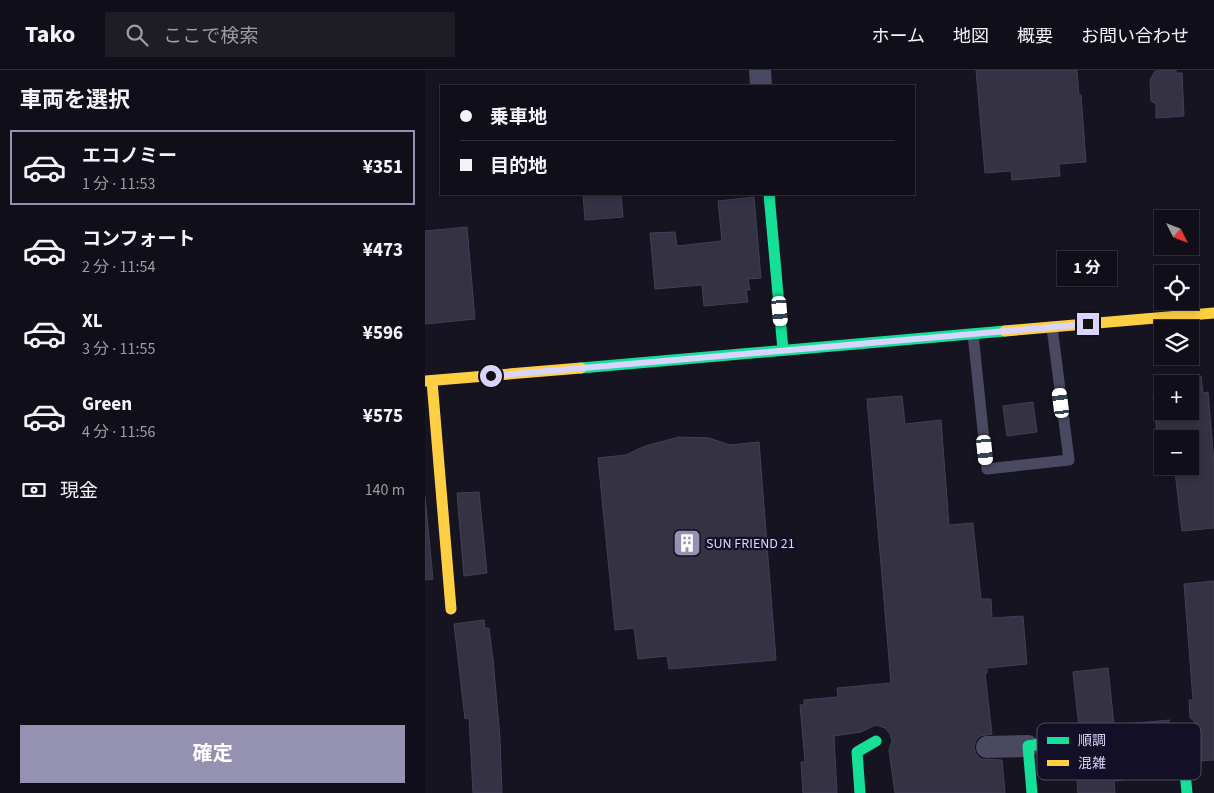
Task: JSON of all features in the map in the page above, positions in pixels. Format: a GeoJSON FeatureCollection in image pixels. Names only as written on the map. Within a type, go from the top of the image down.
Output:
{"type":"FeatureCollection","features":[{"type":"Feature","properties":{"kind":"street"},"geometry":{"type":"LineString","coordinates":[[760,70],[761,85]]}},
{"type":"Feature","properties":{"kind":"street"},"geometry":{"type":"LineString","coordinates":[[769,195],[783,350]]}},
{"type":"Feature","properties":{"kind":"street"},"geometry":{"type":"LineString","coordinates":[[451,609],[429,381],[1214,313]]}},
{"type":"Feature","properties":{"kind":"street"},"geometry":{"type":"LineString","coordinates":[[860,793],[857,752],[876,741]]}},
{"type":"Feature","properties":{"kind":"street"},"geometry":{"type":"LineString","coordinates":[[987,747],[1037,744]]}},
{"type":"Feature","properties":{"kind":"street"},"geometry":{"type":"LineString","coordinates":[[1028,746],[1032,793]]}},
{"type":"Feature","properties":{"kind":"street"},"geometry":{"type":"LineString","coordinates":[[1186,780],[1187,793]]}},
{"type":"Feature","properties":{"kind":"lane"},"geometry":{"type":"LineString","coordinates":[[973,334],[987,469],[1069,460],[1052,327]]}},
{"type":"Feature","properties":{"kind":"building"},"geometry":{"type":"Polygon","coordinates":[[[976,70],[1077,70],[1079,95],[1081,95],[1086,162],[1059,164],[1060,176],[1012,180],[1011,171],[985,173],[976,70]]]}},
{"type":"Feature","properties":{"kind":"building"},"geometry":{"type":"Polygon","coordinates":[[[1176,70],[1176,73],[1182,73],[1184,116],[1156,118],[1156,104],[1151,101],[1150,80],[1155,71],[1176,70]]]}},
{"type":"Feature","properties":{"kind":"building"},"geometry":{"type":"Polygon","coordinates":[[[583,195],[621,195],[623,217],[585,220],[583,195]]]}},
{"type":"Feature","properties":{"kind":"building"},"geometry":{"type":"Polygon","coordinates":[[[754,197],[761,278],[748,279],[750,290],[746,290],[748,302],[704,306],[702,285],[655,289],[650,233],[675,232],[677,246],[722,241],[718,201],[754,197]]]}},
{"type":"Feature","properties":{"kind":"building"},"geometry":{"type":"Polygon","coordinates":[[[467,227],[475,319],[425,324],[425,231],[467,227]]]}},
{"type":"Feature","properties":{"kind":"building"},"geometry":{"type":"Polygon","coordinates":[[[1199,376],[1201,376],[1203,393],[1208,392],[1214,463],[1214,528],[1182,531],[1175,475],[1199,475],[1199,430],[1157,430],[1156,420],[1199,420],[1199,376]]]}},
{"type":"Feature","properties":{"kind":"building"},"geometry":{"type":"Polygon","coordinates":[[[902,396],[905,424],[941,420],[949,525],[973,523],[981,599],[991,599],[992,618],[1023,616],[1027,664],[987,668],[987,673],[985,673],[992,734],[980,736],[976,740],[974,747],[976,754],[981,759],[1002,760],[1005,793],[895,793],[889,750],[892,741],[890,734],[885,728],[876,725],[861,732],[834,736],[837,793],[803,793],[801,762],[805,762],[800,705],[804,705],[804,700],[838,697],[837,688],[891,683],[867,399],[902,396]]]}},
{"type":"Feature","properties":{"kind":"building"},"geometry":{"type":"Polygon","coordinates":[[[1033,402],[1037,432],[1007,436],[1003,406],[1033,402]]]}},
{"type":"Feature","properties":{"kind":"building","name":"SUN FRIEND 21"},"geometry":{"type":"Polygon","coordinates":[[[679,437],[709,438],[730,445],[759,442],[776,660],[669,669],[667,656],[638,659],[634,628],[615,630],[598,458],[626,455],[645,446],[679,437]]]}},
{"type":"Feature","properties":{"kind":"building"},"geometry":{"type":"Polygon","coordinates":[[[479,492],[487,573],[464,576],[457,493],[479,492]]]}},
{"type":"Feature","properties":{"kind":"building"},"geometry":{"type":"Polygon","coordinates":[[[425,496],[433,579],[425,580],[425,496]]]}},
{"type":"Feature","properties":{"kind":"building"},"geometry":{"type":"Polygon","coordinates":[[[1214,581],[1214,760],[1201,761],[1201,723],[1195,723],[1190,718],[1189,700],[1193,700],[1184,584],[1214,581]]]}},
{"type":"Feature","properties":{"kind":"building"},"geometry":{"type":"Polygon","coordinates":[[[484,620],[485,628],[489,628],[493,659],[500,738],[502,793],[473,793],[469,718],[465,719],[454,624],[484,620]]]}},
{"type":"Feature","properties":{"kind":"building"},"geometry":{"type":"Polygon","coordinates":[[[1108,668],[1114,723],[1079,723],[1073,672],[1108,668]]]}},
{"type":"Feature","properties":{"kind":"building"},"geometry":{"type":"Polygon","coordinates":[[[1170,720],[1168,723],[1136,723],[1170,720]]]}},
{"type":"Feature","properties":{"kind":"building"},"geometry":{"type":"Polygon","coordinates":[[[1077,780],[1122,780],[1114,781],[1115,793],[1078,793],[1077,780]]]}},
{"type":"Feature","properties":{"kind":"traffic: fast"},"geometry":{"type":"LineString","coordinates":[[769,195],[783,350]]}},
{"type":"Feature","properties":{"kind":"traffic: fast"},"geometry":{"type":"LineString","coordinates":[[581,368],[1005,331]]}},
{"type":"Feature","properties":{"kind":"traffic: fast"},"geometry":{"type":"LineString","coordinates":[[860,793],[857,752],[876,741]]}},
{"type":"Feature","properties":{"kind":"traffic: fast"},"geometry":{"type":"LineString","coordinates":[[1032,793],[1028,746],[1037,744]]}},
{"type":"Feature","properties":{"kind":"traffic: fast"},"geometry":{"type":"LineString","coordinates":[[1186,780],[1187,793]]}},
{"type":"Feature","properties":{"kind":"traffic: slow"},"geometry":{"type":"LineString","coordinates":[[1005,331],[1214,313]]}},
{"type":"Feature","properties":{"kind":"traffic: slow"},"geometry":{"type":"LineString","coordinates":[[425,381],[581,368]]}},
{"type":"Feature","properties":{"kind":"traffic: slow"},"geometry":{"type":"LineString","coordinates":[[432,381],[451,609]]}},
{"type":"Feature","properties":{"kind":"place","name":"SUN FRIEND 21"},"geometry":{"type":"Point","coordinates":[687,543]}},
{"type":"Feature","properties":{"kind":"route"},"geometry":{"type":"LineString","coordinates":[[491,376],[1088,324]]}}]}
